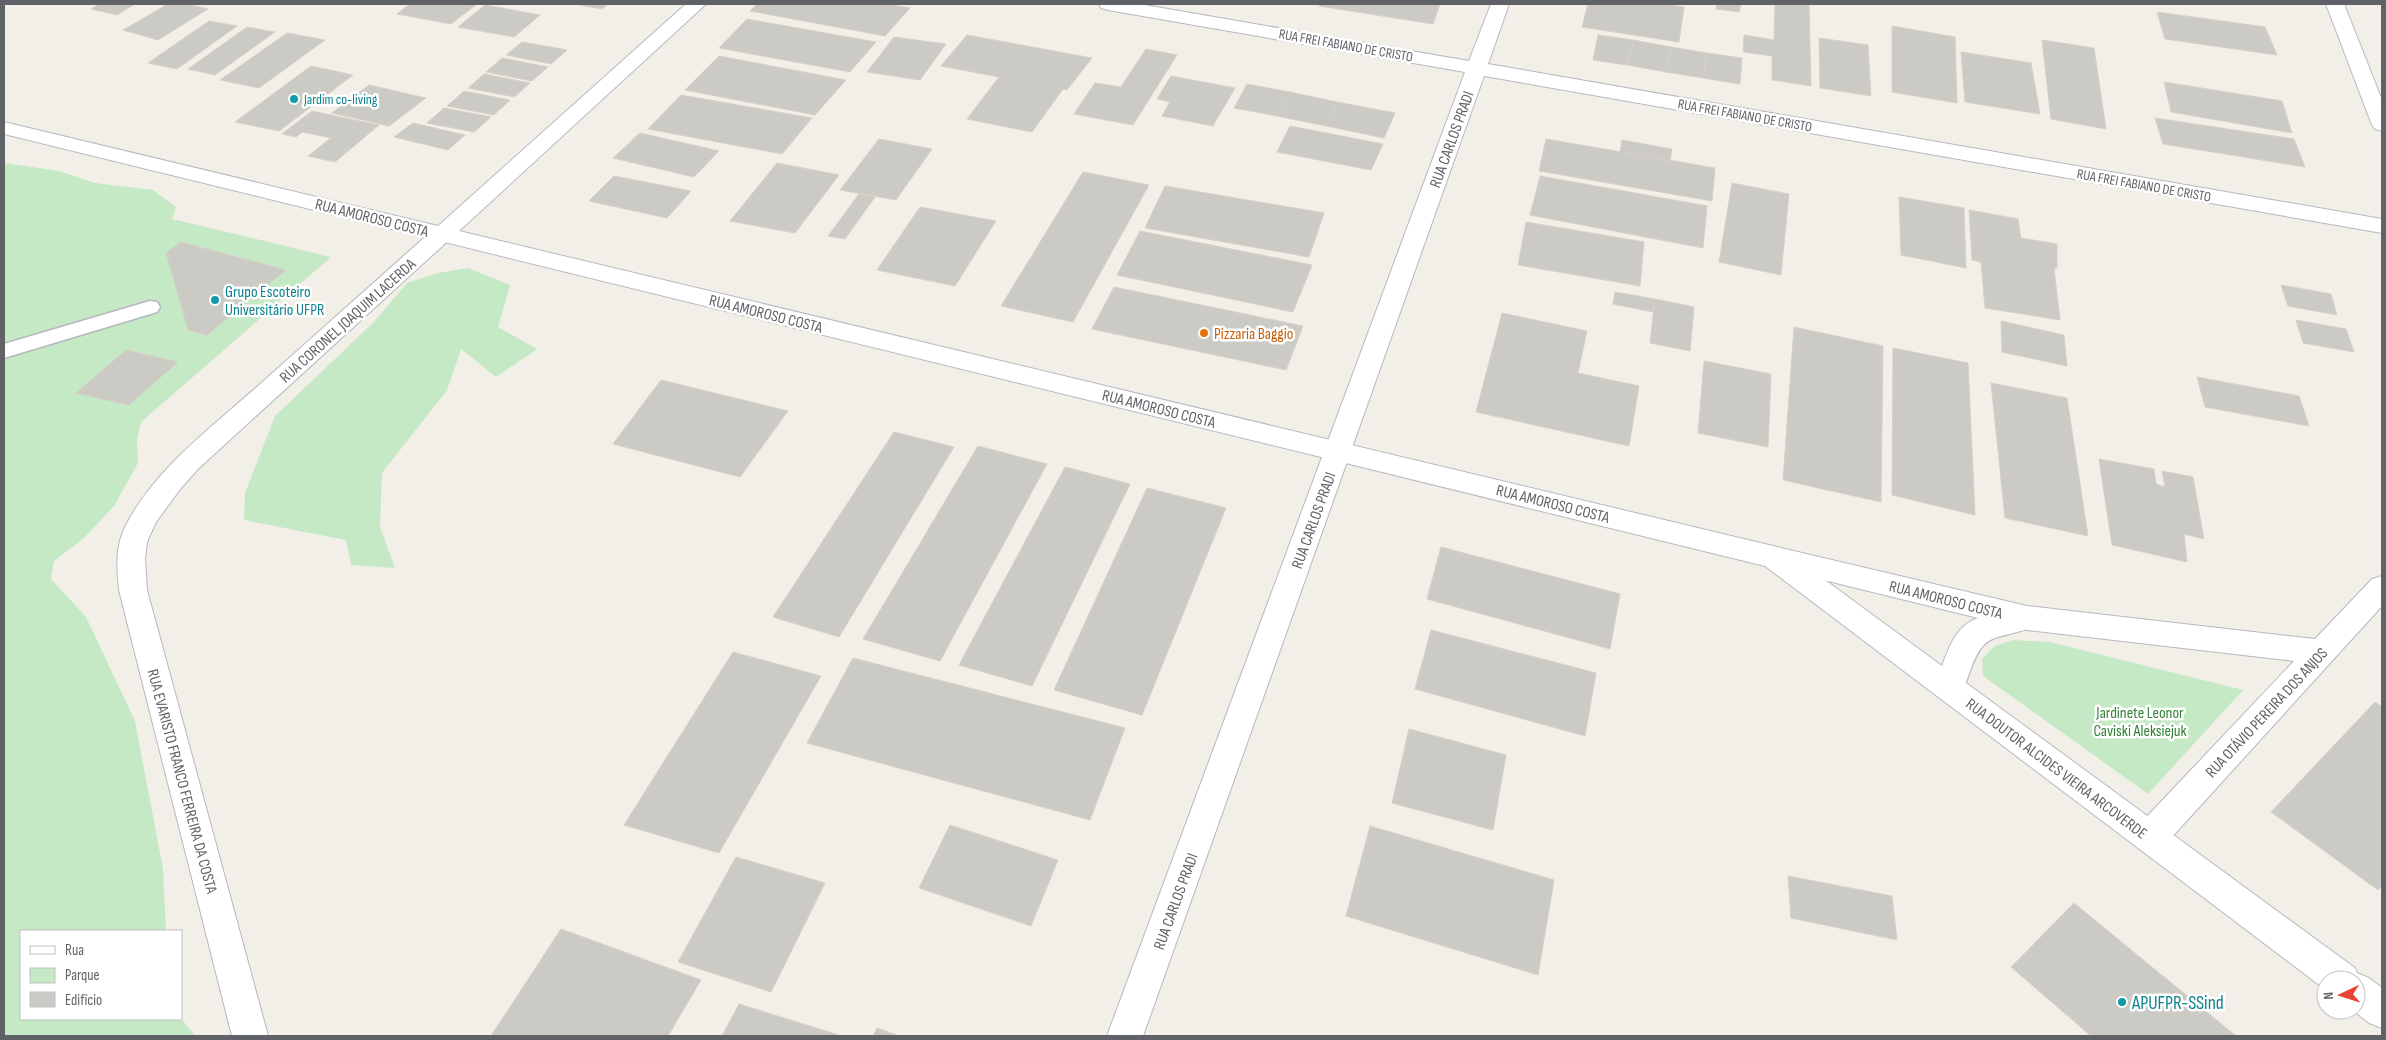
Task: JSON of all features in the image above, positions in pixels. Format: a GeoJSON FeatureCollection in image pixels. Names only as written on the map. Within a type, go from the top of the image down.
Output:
{"type":"FeatureCollection","features":[{"type":"Feature","properties":{"kind":"street","name":"RUA CORONEL JOAQUIM LACERDA"},"geometry":{"type":"LineString","coordinates":[[141,525],[162,491],[190,461],[697,4]]}},
{"type":"Feature","properties":{"kind":"street","name":"RUA FREI FABIANO DE CRISTO"},"geometry":{"type":"LineString","coordinates":[[1108,4],[2382,226]]}},
{"type":"Feature","properties":{"kind":"street","name":"RUA CARLOS PRADI"},"geometry":{"type":"LineString","coordinates":[[1125,1036],[1500,4]]}},
{"type":"Feature","properties":{"kind":"street"},"geometry":{"type":"LineString","coordinates":[[2334,4],[2382,125]]}},
{"type":"Feature","properties":{"kind":"street","name":"RUA AMOROSO COSTA"},"geometry":{"type":"LineString","coordinates":[[4,128],[2028,618],[2321,652]]}},
{"type":"Feature","properties":{"kind":"street","name":"RUA EVARISTO FRANCO FERREIRA DA COSTA"},"geometry":{"type":"LineString","coordinates":[[141,525],[131,554],[132,590],[250,1036]]}},
{"type":"Feature","properties":{"kind":"street","name":"RUA DOUTOR ALCIDES VIEIRA ARCOVERDE"},"geometry":{"type":"LineString","coordinates":[[1773,556],[2329,970]]}},
{"type":"Feature","properties":{"kind":"street","name":"RUA OTÁVIO PEREIRA DOS ANJOS"},"geometry":{"type":"LineString","coordinates":[[2150,837],[2382,587]]}},
{"type":"Feature","properties":{"kind":"street"},"geometry":{"type":"LineString","coordinates":[[1949,688],[1963,648],[1970,637],[1984,628],[2028,618]]}},
{"type":"Feature","properties":{"kind":"street"},"geometry":{"type":"LineString","coordinates":[[2366,998],[2382,1010]]}},
{"type":"Feature","properties":{"kind":"lane"},"geometry":{"type":"LineString","coordinates":[[4,351],[150,308]]}},
{"type":"Feature","properties":{"kind":"green space"},"geometry":{"type":"Polygon","coordinates":[[[4,163],[59,171],[95,183],[153,190],[176,207],[172,219],[331,257],[141,422],[137,441],[138,463],[114,506],[84,538],[54,561],[51,579],[86,617],[135,721],[163,869],[166,930],[20,930],[20,1020],[182,1019],[195,1036],[4,1036],[4,163]]]}},
{"type":"Feature","properties":{"kind":"green space"},"geometry":{"type":"Polygon","coordinates":[[[468,268],[510,285],[498,327],[537,349],[496,377],[461,349],[447,390],[382,473],[380,527],[395,568],[351,565],[346,540],[244,520],[245,493],[275,416],[374,322],[407,283],[438,273],[468,268]]]}},
{"type":"Feature","properties":{"kind":"green space","name":"Jardinete Leonor Caviski Aleksiejuk"},"geometry":{"type":"Polygon","coordinates":[[[2013,640],[2050,642],[2243,690],[2148,794],[1983,676],[1982,659],[1995,646],[2013,640]]]}},
{"type":"Feature","properties":{"kind":"building"},"geometry":{"type":"Polygon","coordinates":[[[100,4],[135,4],[117,15],[91,9],[100,4]]]}},
{"type":"Feature","properties":{"kind":"building"},"geometry":{"type":"Polygon","coordinates":[[[168,4],[186,4],[208,9],[158,40],[123,30],[168,4]]]}},
{"type":"Feature","properties":{"kind":"building"},"geometry":{"type":"Polygon","coordinates":[[[410,4],[477,4],[451,24],[397,14],[410,4]]]}},
{"type":"Feature","properties":{"kind":"building"},"geometry":{"type":"Polygon","coordinates":[[[574,4],[608,4],[602,9],[574,4]]]}},
{"type":"Feature","properties":{"kind":"building"},"geometry":{"type":"Polygon","coordinates":[[[757,4],[886,4],[910,8],[885,36],[750,11],[757,4]]]}},
{"type":"Feature","properties":{"kind":"building"},"geometry":{"type":"Polygon","coordinates":[[[1320,4],[1440,4],[1433,24],[1319,6],[1320,4]]]}},
{"type":"Feature","properties":{"kind":"building"},"geometry":{"type":"Polygon","coordinates":[[[1588,4],[1663,4],[1684,7],[1679,42],[1582,27],[1588,4]]]}},
{"type":"Feature","properties":{"kind":"building"},"geometry":{"type":"Polygon","coordinates":[[[1717,4],[1741,4],[1739,12],[1716,9],[1717,4]]]}},
{"type":"Feature","properties":{"kind":"building"},"geometry":{"type":"Polygon","coordinates":[[[1775,4],[1809,4],[1811,86],[1772,80],[1772,56],[1743,52],[1744,35],[1774,40],[1775,4]]]}},
{"type":"Feature","properties":{"kind":"building"},"geometry":{"type":"Polygon","coordinates":[[[485,5],[540,15],[514,37],[458,27],[485,5]]]}},
{"type":"Feature","properties":{"kind":"building"},"geometry":{"type":"Polygon","coordinates":[[[2157,12],[2265,27],[2277,55],[2165,39],[2157,12]]]}},
{"type":"Feature","properties":{"kind":"building"},"geometry":{"type":"Polygon","coordinates":[[[747,19],[876,42],[850,72],[719,48],[747,19]]]}},
{"type":"Feature","properties":{"kind":"building"},"geometry":{"type":"Polygon","coordinates":[[[209,21],[237,26],[177,69],[148,63],[209,21]]]}},
{"type":"Feature","properties":{"kind":"building"},"geometry":{"type":"Polygon","coordinates":[[[1892,26],[1955,37],[1957,103],[1892,92],[1892,26]]]}},
{"type":"Feature","properties":{"kind":"building"},"geometry":{"type":"Polygon","coordinates":[[[247,27],[275,32],[215,75],[188,69],[247,27]]]}},
{"type":"Feature","properties":{"kind":"building"},"geometry":{"type":"Polygon","coordinates":[[[287,33],[325,40],[259,88],[220,80],[287,33]]]}},
{"type":"Feature","properties":{"kind":"building"},"geometry":{"type":"Polygon","coordinates":[[[967,35],[1092,58],[1067,90],[1063,89],[1032,132],[967,119],[999,77],[941,66],[967,35]]]}},
{"type":"Feature","properties":{"kind":"building"},"geometry":{"type":"Polygon","coordinates":[[[1598,35],[1633,40],[1627,65],[1593,60],[1598,35]]]}},
{"type":"Feature","properties":{"kind":"building"},"geometry":{"type":"Polygon","coordinates":[[[894,37],[946,44],[920,80],[867,72],[894,37]]]}},
{"type":"Feature","properties":{"kind":"building"},"geometry":{"type":"Polygon","coordinates":[[[1819,38],[1868,45],[1871,96],[1820,88],[1819,38]]]}},
{"type":"Feature","properties":{"kind":"building"},"geometry":{"type":"Polygon","coordinates":[[[1633,40],[1671,47],[1666,72],[1627,65],[1633,40]]]}},
{"type":"Feature","properties":{"kind":"building"},"geometry":{"type":"Polygon","coordinates":[[[2042,40],[2094,48],[2106,129],[2051,119],[2042,40]]]}},
{"type":"Feature","properties":{"kind":"building"},"geometry":{"type":"Polygon","coordinates":[[[522,42],[567,50],[551,64],[506,55],[522,42]]]}},
{"type":"Feature","properties":{"kind":"building"},"geometry":{"type":"Polygon","coordinates":[[[1671,47],[1707,53],[1703,78],[1666,72],[1671,47]]]}},
{"type":"Feature","properties":{"kind":"building"},"geometry":{"type":"Polygon","coordinates":[[[1146,49],[1177,55],[1133,125],[1074,114],[1095,83],[1121,87],[1146,49]]]}},
{"type":"Feature","properties":{"kind":"building"},"geometry":{"type":"Polygon","coordinates":[[[1961,52],[2031,63],[2040,114],[1965,102],[1961,52]]]}},
{"type":"Feature","properties":{"kind":"building"},"geometry":{"type":"Polygon","coordinates":[[[1707,53],[1742,58],[1740,84],[1703,78],[1707,53]]]}},
{"type":"Feature","properties":{"kind":"building"},"geometry":{"type":"Polygon","coordinates":[[[719,56],[846,80],[815,115],[685,90],[719,56]]]}},
{"type":"Feature","properties":{"kind":"building"},"geometry":{"type":"Polygon","coordinates":[[[502,58],[548,67],[532,81],[486,72],[502,58]]]}},
{"type":"Feature","properties":{"kind":"building","name":"Jardim co-living"},"geometry":{"type":"Polygon","coordinates":[[[311,66],[353,75],[279,131],[235,122],[311,66]]]}},
{"type":"Feature","properties":{"kind":"building"},"geometry":{"type":"Polygon","coordinates":[[[484,74],[530,83],[514,97],[468,88],[484,74]]]}},
{"type":"Feature","properties":{"kind":"building"},"geometry":{"type":"Polygon","coordinates":[[[1171,76],[1235,88],[1213,126],[1162,116],[1170,102],[1157,99],[1171,76]]]}},
{"type":"Feature","properties":{"kind":"building"},"geometry":{"type":"Polygon","coordinates":[[[2164,82],[2282,101],[2292,133],[2171,112],[2164,82]]]}},
{"type":"Feature","properties":{"kind":"building"},"geometry":{"type":"Polygon","coordinates":[[[1247,84],[1290,92],[1277,116],[1234,108],[1247,84]]]}},
{"type":"Feature","properties":{"kind":"building"},"geometry":{"type":"Polygon","coordinates":[[[369,85],[426,98],[389,126],[332,113],[369,85]]]}},
{"type":"Feature","properties":{"kind":"building"},"geometry":{"type":"Polygon","coordinates":[[[464,91],[510,100],[494,115],[447,106],[464,91]]]}},
{"type":"Feature","properties":{"kind":"building"},"geometry":{"type":"Polygon","coordinates":[[[1290,92],[1337,102],[1326,126],[1277,116],[1290,92]]]}},
{"type":"Feature","properties":{"kind":"building"},"geometry":{"type":"Polygon","coordinates":[[[681,95],[812,118],[782,154],[648,129],[681,95]]]}},
{"type":"Feature","properties":{"kind":"building"},"geometry":{"type":"Polygon","coordinates":[[[1337,102],[1395,113],[1384,138],[1326,126],[1337,102]]]}},
{"type":"Feature","properties":{"kind":"building"},"geometry":{"type":"Polygon","coordinates":[[[444,108],[491,117],[474,132],[427,123],[444,108]]]}},
{"type":"Feature","properties":{"kind":"building"},"geometry":{"type":"Polygon","coordinates":[[[312,111],[379,125],[335,162],[308,156],[331,138],[302,132],[296,137],[282,134],[312,111]]]}},
{"type":"Feature","properties":{"kind":"building"},"geometry":{"type":"Polygon","coordinates":[[[2155,118],[2294,139],[2305,167],[2163,144],[2155,118]]]}},
{"type":"Feature","properties":{"kind":"building"},"geometry":{"type":"Polygon","coordinates":[[[413,123],[465,135],[448,150],[394,137],[413,123]]]}},
{"type":"Feature","properties":{"kind":"building"},"geometry":{"type":"Polygon","coordinates":[[[1290,126],[1383,144],[1371,170],[1277,152],[1290,126]]]}},
{"type":"Feature","properties":{"kind":"building"},"geometry":{"type":"Polygon","coordinates":[[[640,133],[719,151],[694,177],[613,158],[640,133]]]}},
{"type":"Feature","properties":{"kind":"building"},"geometry":{"type":"Polygon","coordinates":[[[879,139],[932,149],[896,200],[840,190],[879,139]]]}},
{"type":"Feature","properties":{"kind":"building"},"geometry":{"type":"Polygon","coordinates":[[[1546,139],[1715,168],[1712,201],[1539,171],[1546,139]]]}},
{"type":"Feature","properties":{"kind":"building"},"geometry":{"type":"Polygon","coordinates":[[[1622,140],[1672,149],[1670,161],[1620,152],[1622,140]]]}},
{"type":"Feature","properties":{"kind":"building"},"geometry":{"type":"Polygon","coordinates":[[[777,163],[839,175],[795,233],[730,221],[777,163]]]}},
{"type":"Feature","properties":{"kind":"building"},"geometry":{"type":"Polygon","coordinates":[[[1083,172],[1149,185],[1073,322],[1001,306],[1083,172]]]}},
{"type":"Feature","properties":{"kind":"building"},"geometry":{"type":"Polygon","coordinates":[[[614,176],[691,191],[667,218],[589,201],[614,176]]]}},
{"type":"Feature","properties":{"kind":"building"},"geometry":{"type":"Polygon","coordinates":[[[1540,176],[1707,206],[1703,248],[1530,215],[1540,176]]]}},
{"type":"Feature","properties":{"kind":"building"},"geometry":{"type":"Polygon","coordinates":[[[1732,183],[1789,194],[1781,275],[1719,262],[1732,183]]]}},
{"type":"Feature","properties":{"kind":"building"},"geometry":{"type":"Polygon","coordinates":[[[1165,186],[1324,213],[1309,257],[1145,228],[1165,186]]]}},
{"type":"Feature","properties":{"kind":"building"},"geometry":{"type":"Polygon","coordinates":[[[859,194],[875,197],[845,239],[828,236],[859,194]]]}},
{"type":"Feature","properties":{"kind":"building"},"geometry":{"type":"Polygon","coordinates":[[[1899,197],[1964,208],[1966,268],[1901,255],[1899,197]]]}},
{"type":"Feature","properties":{"kind":"building"},"geometry":{"type":"Polygon","coordinates":[[[920,207],[996,221],[955,286],[877,270],[920,207]]]}},
{"type":"Feature","properties":{"kind":"building"},"geometry":{"type":"Polygon","coordinates":[[[1969,210],[2018,219],[2021,238],[2057,244],[2057,268],[2054,268],[2060,320],[1985,308],[1981,262],[1972,260],[1969,210]]]}},
{"type":"Feature","properties":{"kind":"building"},"geometry":{"type":"Polygon","coordinates":[[[1526,222],[1644,242],[1640,286],[1518,265],[1526,222]]]}},
{"type":"Feature","properties":{"kind":"building"},"geometry":{"type":"Polygon","coordinates":[[[1140,231],[1312,265],[1293,312],[1117,275],[1140,231]]]}},
{"type":"Feature","properties":{"kind":"building","name":"Grupo Escoteiro Universitário UFPR"},"geometry":{"type":"Polygon","coordinates":[[[181,242],[286,270],[207,335],[188,330],[166,253],[181,242]]]}},
{"type":"Feature","properties":{"kind":"building"},"geometry":{"type":"Polygon","coordinates":[[[2281,285],[2331,294],[2337,315],[2288,306],[2281,285]]]}},
{"type":"Feature","properties":{"kind":"building"},"geometry":{"type":"Polygon","coordinates":[[[1114,287],[1303,326],[1286,370],[1092,329],[1114,287]]]}},
{"type":"Feature","properties":{"kind":"building"},"geometry":{"type":"Polygon","coordinates":[[[1615,292],[1655,299],[1653,312],[1613,304],[1615,292]]]}},
{"type":"Feature","properties":{"kind":"building"},"geometry":{"type":"Polygon","coordinates":[[[1655,299],[1694,307],[1690,351],[1650,343],[1655,299]]]}},
{"type":"Feature","properties":{"kind":"building"},"geometry":{"type":"Polygon","coordinates":[[[1502,313],[1587,331],[1578,373],[1639,386],[1629,446],[1476,412],[1502,313]]]}},
{"type":"Feature","properties":{"kind":"building"},"geometry":{"type":"Polygon","coordinates":[[[2296,320],[2346,329],[2354,352],[2303,343],[2296,320]]]}},
{"type":"Feature","properties":{"kind":"building"},"geometry":{"type":"Polygon","coordinates":[[[2001,321],[2064,335],[2067,366],[2002,352],[2001,321]]]}},
{"type":"Feature","properties":{"kind":"building"},"geometry":{"type":"Polygon","coordinates":[[[1794,327],[1883,346],[1881,502],[1783,480],[1794,327]]]}},
{"type":"Feature","properties":{"kind":"building"},"geometry":{"type":"Polygon","coordinates":[[[1893,348],[1968,363],[1975,515],[1892,495],[1893,348]]]}},
{"type":"Feature","properties":{"kind":"building"},"geometry":{"type":"Polygon","coordinates":[[[126,350],[178,362],[129,405],[76,393],[126,350]]]}},
{"type":"Feature","properties":{"kind":"building"},"geometry":{"type":"Polygon","coordinates":[[[1704,361],[1771,374],[1768,447],[1698,433],[1704,361]]]}},
{"type":"Feature","properties":{"kind":"building"},"geometry":{"type":"Polygon","coordinates":[[[2197,377],[2299,396],[2309,426],[2205,407],[2197,377]]]}},
{"type":"Feature","properties":{"kind":"building"},"geometry":{"type":"Polygon","coordinates":[[[661,380],[788,411],[740,477],[613,444],[661,380]]]}},
{"type":"Feature","properties":{"kind":"building"},"geometry":{"type":"Polygon","coordinates":[[[1991,383],[2067,398],[2088,536],[2005,518],[1991,383]]]}},
{"type":"Feature","properties":{"kind":"building"},"geometry":{"type":"Polygon","coordinates":[[[894,432],[954,447],[839,637],[773,617],[894,432]]]}},
{"type":"Feature","properties":{"kind":"building"},"geometry":{"type":"Polygon","coordinates":[[[978,446],[1047,464],[940,661],[863,639],[978,446]]]}},
{"type":"Feature","properties":{"kind":"building"},"geometry":{"type":"Polygon","coordinates":[[[2099,459],[2154,469],[2156,484],[2165,487],[2162,471],[2193,477],[2204,539],[2184,534],[2187,562],[2112,545],[2099,459]]]}},
{"type":"Feature","properties":{"kind":"building"},"geometry":{"type":"Polygon","coordinates":[[[1065,467],[1130,484],[1032,686],[959,665],[1065,467]]]}},
{"type":"Feature","properties":{"kind":"building"},"geometry":{"type":"Polygon","coordinates":[[[1147,488],[1226,508],[1142,715],[1054,690],[1147,488]]]}},
{"type":"Feature","properties":{"kind":"building"},"geometry":{"type":"Polygon","coordinates":[[[1441,547],[1620,594],[1610,649],[1427,599],[1441,547]]]}},
{"type":"Feature","properties":{"kind":"building"},"geometry":{"type":"Polygon","coordinates":[[[1431,630],[1596,673],[1585,736],[1415,689],[1431,630]]]}},
{"type":"Feature","properties":{"kind":"building"},"geometry":{"type":"Polygon","coordinates":[[[733,652],[821,676],[719,853],[624,825],[733,652]]]}},
{"type":"Feature","properties":{"kind":"building"},"geometry":{"type":"Polygon","coordinates":[[[853,658],[1125,728],[1090,820],[807,743],[853,658]]]}},
{"type":"Feature","properties":{"kind":"building"},"geometry":{"type":"Polygon","coordinates":[[[2375,702],[2382,707],[2382,885],[2378,890],[2271,812],[2375,702]]]}},
{"type":"Feature","properties":{"kind":"building"},"geometry":{"type":"Polygon","coordinates":[[[1409,729],[1506,755],[1493,830],[1392,803],[1409,729]]]}},
{"type":"Feature","properties":{"kind":"building"},"geometry":{"type":"Polygon","coordinates":[[[950,825],[1058,860],[1031,926],[919,888],[950,825]]]}},
{"type":"Feature","properties":{"kind":"building"},"geometry":{"type":"Polygon","coordinates":[[[1370,826],[1554,880],[1538,975],[1346,916],[1370,826]]]}},
{"type":"Feature","properties":{"kind":"building"},"geometry":{"type":"Polygon","coordinates":[[[736,857],[825,883],[771,992],[678,962],[736,857]]]}},
{"type":"Feature","properties":{"kind":"building"},"geometry":{"type":"Polygon","coordinates":[[[1788,876],[1892,896],[1897,940],[1791,918],[1788,876]]]}},
{"type":"Feature","properties":{"kind":"building","name":"APUFPR-SSind"},"geometry":{"type":"Polygon","coordinates":[[[2074,903],[2236,1036],[2091,1036],[2011,967],[2074,903]]]}},
{"type":"Feature","properties":{"kind":"building"},"geometry":{"type":"Polygon","coordinates":[[[561,929],[701,980],[668,1036],[491,1036],[561,929]]]}},
{"type":"Feature","properties":{"kind":"building"},"geometry":{"type":"Polygon","coordinates":[[[739,1004],[842,1036],[722,1036],[739,1004]]]}},
{"type":"Feature","properties":{"kind":"building"},"geometry":{"type":"Polygon","coordinates":[[[877,1028],[899,1036],[873,1036],[877,1028]]]}},
{"type":"Feature","properties":{"kind":"place","name":"Jardim co-living"},"geometry":{"type":"Point","coordinates":[294,99]}},
{"type":"Feature","properties":{"kind":"place","name":"Grupo Escoteiro Universitário UFPR"},"geometry":{"type":"Point","coordinates":[215,300]}},
{"type":"Feature","properties":{"kind":"place","name":"Pizzaria Baggio"},"geometry":{"type":"Point","coordinates":[1204,333]}},
{"type":"Feature","properties":{"kind":"place","name":"APUFPR-SSind"},"geometry":{"type":"Point","coordinates":[2122,1002]}}]}
